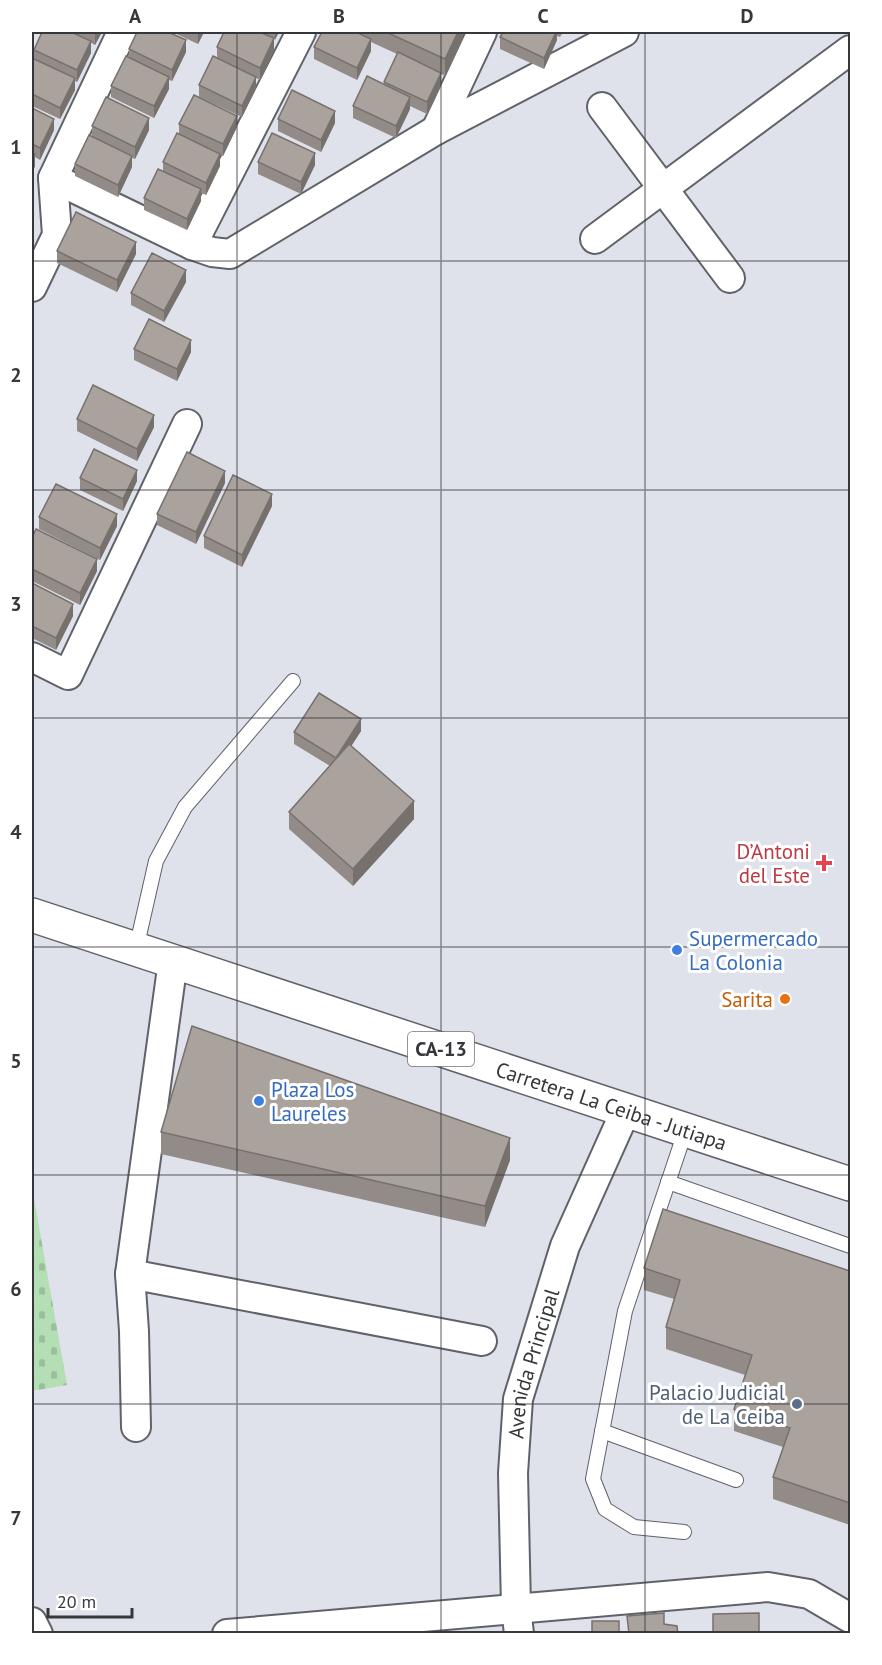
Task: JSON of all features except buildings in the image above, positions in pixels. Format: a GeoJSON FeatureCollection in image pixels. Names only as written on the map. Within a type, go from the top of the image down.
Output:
{"type":"FeatureCollection","features":[{"type":"Feature","properties":{"kind":"main road","name":"Carretera La Ceiba - Jutiapa"},"geometry":{"type":"LineString","coordinates":[[32,915],[850,1184]]}},
{"type":"Feature","properties":{"kind":"street"},"geometry":{"type":"LineString","coordinates":[[32,287],[57,235],[53,178],[122,32]]}},
{"type":"Feature","properties":{"kind":"street"},"geometry":{"type":"LineString","coordinates":[[192,245],[300,32]]}},
{"type":"Feature","properties":{"kind":"street"},"geometry":{"type":"LineString","coordinates":[[436,130],[483,32]]}},
{"type":"Feature","properties":{"kind":"street"},"geometry":{"type":"LineString","coordinates":[[53,178],[192,245],[212,252],[230,254],[436,130],[624,32]]}},
{"type":"Feature","properties":{"kind":"street"},"geometry":{"type":"LineString","coordinates":[[595,239],[850,50]]}},
{"type":"Feature","properties":{"kind":"street"},"geometry":{"type":"LineString","coordinates":[[602,107],[730,278]]}},
{"type":"Feature","properties":{"kind":"street"},"geometry":{"type":"LineString","coordinates":[[32,657],[68,675],[187,424]]}},
{"type":"Feature","properties":{"kind":"street"},"geometry":{"type":"LineString","coordinates":[[136,1427],[134,1330],[130,1274],[173,961]]}},
{"type":"Feature","properties":{"kind":"street","name":"Avenida Principal"},"geometry":{"type":"LineString","coordinates":[[518,1620],[513,1473],[518,1399],[565,1246],[626,1110]]}},
{"type":"Feature","properties":{"kind":"street"},"geometry":{"type":"LineString","coordinates":[[130,1274],[482,1341]]}},
{"type":"Feature","properties":{"kind":"street"},"geometry":{"type":"LineString","coordinates":[[227,1634],[518,1620],[768,1587],[809,1594],[849,1616]]}},
{"type":"Feature","properties":{"kind":"street"},"geometry":{"type":"LineString","coordinates":[[32,1622],[38,1634]]}},
{"type":"Feature","properties":{"kind":"lane"},"geometry":{"type":"LineString","coordinates":[[136,949],[156,861],[185,807],[293,681]]}},
{"type":"Feature","properties":{"kind":"lane"},"geometry":{"type":"LineString","coordinates":[[684,1532],[634,1527],[605,1509],[593,1479],[625,1311],[686,1129]]}},
{"type":"Feature","properties":{"kind":"lane"},"geometry":{"type":"LineString","coordinates":[[668,1182],[850,1246]]}},
{"type":"Feature","properties":{"kind":"lane"},"geometry":{"type":"LineString","coordinates":[[602,1431],[736,1480]]}},
{"type":"Feature","properties":{"kind":"green space"},"geometry":{"type":"Polygon","coordinates":[[[32,1187],[67,1385],[32,1391],[32,1187]]]}},
{"type":"Feature","properties":{"kind":"place","name":"D’Antoni del Este"},"geometry":{"type":"Point","coordinates":[824,863]}},
{"type":"Feature","properties":{"kind":"place","name":"Supermercado La Colonia"},"geometry":{"type":"Point","coordinates":[677,950]}},
{"type":"Feature","properties":{"kind":"place","name":"Sarita"},"geometry":{"type":"Point","coordinates":[785,999]}},
{"type":"Feature","properties":{"kind":"place","name":"Plaza Los Laureles"},"geometry":{"type":"Point","coordinates":[259,1101]}},
{"type":"Feature","properties":{"kind":"place","name":"Palacio Judicial de La Ceiba"},"geometry":{"type":"Point","coordinates":[797,1404]}}]}
